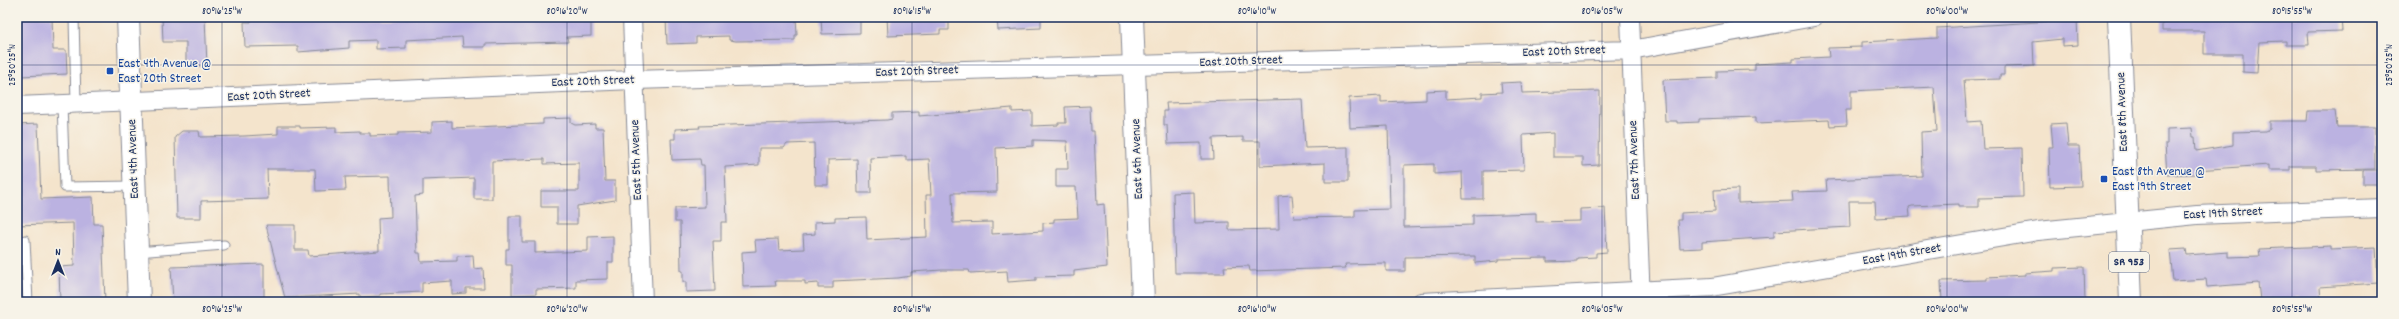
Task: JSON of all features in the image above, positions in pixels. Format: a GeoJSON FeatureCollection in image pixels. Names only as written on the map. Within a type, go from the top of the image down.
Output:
{"type":"FeatureCollection","features":[{"type":"Feature","properties":{"kind":"main road","name":"East 4th Avenue"},"geometry":{"type":"LineString","coordinates":[[128,17],[139,302]]}},
{"type":"Feature","properties":{"kind":"main road","name":"East 6th Avenue"},"geometry":{"type":"LineString","coordinates":[[1132,17],[1143,302]]}},
{"type":"Feature","properties":{"kind":"main road","name":"East 8th Avenue"},"geometry":{"type":"LineString","coordinates":[[2119,17],[2131,302]]}},
{"type":"Feature","properties":{"kind":"street","name":"East 5th Avenue"},"geometry":{"type":"LineString","coordinates":[[632,17],[643,302]]}},
{"type":"Feature","properties":{"kind":"street","name":"East 7th Avenue"},"geometry":{"type":"LineString","coordinates":[[1630,17],[1641,297]]}},
{"type":"Feature","properties":{"kind":"street","name":"East 20th Street"},"geometry":{"type":"LineString","coordinates":[[17,106],[634,80],[1631,50],[1814,17]]}},
{"type":"Feature","properties":{"kind":"street","name":"East 19th Street"},"geometry":{"type":"LineString","coordinates":[[1421,302],[1641,297],[1712,287],[2038,231],[2197,214],[2382,208]]}},
{"type":"Feature","properties":{"kind":"lane"},"geometry":{"type":"LineString","coordinates":[[74,17],[65,187],[135,186]]}},
{"type":"Feature","properties":{"kind":"lane"},"geometry":{"type":"LineString","coordinates":[[25,240],[28,302]]}},
{"type":"Feature","properties":{"kind":"lane"},"geometry":{"type":"LineString","coordinates":[[137,252],[224,245]]}},
{"type":"Feature","properties":{"kind":"building"},"geometry":{"type":"Polygon","coordinates":[[[19,17],[52,17],[53,50],[66,50],[67,74],[21,76],[19,17]]]}},
{"type":"Feature","properties":{"kind":"building"},"geometry":{"type":"Polygon","coordinates":[[[162,17],[205,17],[207,66],[186,66],[186,42],[163,42],[162,17]]]}},
{"type":"Feature","properties":{"kind":"building"},"geometry":{"type":"Polygon","coordinates":[[[251,17],[472,17],[472,20],[505,17],[591,17],[591,36],[567,37],[568,42],[485,44],[485,47],[463,47],[462,37],[406,40],[406,48],[376,49],[376,40],[349,41],[349,48],[298,52],[298,46],[245,47],[244,22],[251,22],[251,17]]]}},
{"type":"Feature","properties":{"kind":"building"},"geometry":{"type":"Polygon","coordinates":[[[666,17],[695,17],[695,20],[728,19],[728,17],[796,17],[797,35],[795,35],[795,40],[736,41],[729,40],[729,36],[696,37],[696,43],[667,44],[666,17]]]}},
{"type":"Feature","properties":{"kind":"building"},"geometry":{"type":"Polygon","coordinates":[[[821,17],[860,17],[860,33],[822,34],[821,17]]]}},
{"type":"Feature","properties":{"kind":"building"},"geometry":{"type":"Polygon","coordinates":[[[887,17],[949,17],[949,30],[940,30],[940,34],[888,36],[887,17]]]}},
{"type":"Feature","properties":{"kind":"building"},"geometry":{"type":"Polygon","coordinates":[[[997,17],[1041,17],[1041,28],[998,30],[997,17]]]}},
{"type":"Feature","properties":{"kind":"building"},"geometry":{"type":"Polygon","coordinates":[[[2055,17],[2077,17],[2078,45],[2062,46],[2062,39],[2033,42],[2034,66],[2004,67],[2004,75],[2000,75],[2000,79],[1964,80],[1967,122],[1981,121],[1983,149],[2022,148],[2023,197],[1979,198],[1979,207],[1958,207],[1958,204],[1912,206],[1909,207],[1910,216],[1876,218],[1875,201],[1849,201],[1850,227],[1774,231],[1774,237],[1702,242],[1702,248],[1680,249],[1678,220],[1681,220],[1681,213],[1715,211],[1714,190],[1738,189],[1738,203],[1793,201],[1792,192],[1827,191],[1826,180],[1922,176],[1921,132],[1937,131],[1934,87],[1851,91],[1851,110],[1846,110],[1847,125],[1830,126],[1829,120],[1756,123],[1756,117],[1699,119],[1699,122],[1677,123],[1677,121],[1665,121],[1663,80],[1717,78],[1717,71],[1755,70],[1755,64],[1793,62],[1793,59],[1829,57],[1828,48],[1862,47],[1862,42],[1937,38],[1937,28],[2055,21],[2055,17]]]}},
{"type":"Feature","properties":{"kind":"building"},"geometry":{"type":"Polygon","coordinates":[[[2162,17],[2341,17],[2342,31],[2308,32],[2309,45],[2286,45],[2286,41],[2259,42],[2257,73],[2243,72],[2243,54],[2204,54],[2204,31],[2162,31],[2162,17]]]}},
{"type":"Feature","properties":{"kind":"building"},"geometry":{"type":"Polygon","coordinates":[[[1521,82],[1522,93],[1600,91],[1599,165],[1583,166],[1583,157],[1553,157],[1553,133],[1523,135],[1524,170],[1483,171],[1483,199],[1463,199],[1462,172],[1434,174],[1434,164],[1404,165],[1404,227],[1473,225],[1473,215],[1536,213],[1536,222],[1580,221],[1580,209],[1605,208],[1607,252],[1596,253],[1596,257],[1577,258],[1577,261],[1547,262],[1547,258],[1498,259],[1498,261],[1475,263],[1475,256],[1405,257],[1405,271],[1386,271],[1386,263],[1345,264],[1346,268],[1250,271],[1249,266],[1224,267],[1225,273],[1175,273],[1173,193],[1194,192],[1195,223],[1229,222],[1229,230],[1279,229],[1278,196],[1292,195],[1294,218],[1355,217],[1355,210],[1390,209],[1388,126],[1350,128],[1349,98],[1381,96],[1381,102],[1426,100],[1426,91],[1446,90],[1446,99],[1482,97],[1482,93],[1502,92],[1501,83],[1521,82]]]}},
{"type":"Feature","properties":{"kind":"building"},"geometry":{"type":"Polygon","coordinates":[[[1302,99],[1305,148],[1348,147],[1348,182],[1325,182],[1325,163],[1260,166],[1260,141],[1243,141],[1243,137],[1213,138],[1214,159],[1201,159],[1201,143],[1168,144],[1167,125],[1164,125],[1164,111],[1167,111],[1166,103],[1302,99]]]}},
{"type":"Feature","properties":{"kind":"building"},"geometry":{"type":"Polygon","coordinates":[[[1090,106],[1091,131],[1094,131],[1097,205],[1104,204],[1107,267],[1074,271],[1074,276],[1036,277],[1036,280],[1008,282],[1007,271],[970,273],[969,270],[942,270],[911,272],[911,276],[898,278],[833,281],[833,288],[818,288],[818,283],[805,284],[805,281],[775,281],[776,286],[743,287],[742,252],[756,251],[755,240],[778,239],[779,250],[804,249],[803,235],[815,234],[815,222],[835,221],[835,218],[866,217],[867,240],[927,237],[926,195],[931,195],[929,159],[906,160],[906,156],[870,158],[871,193],[858,193],[857,159],[828,160],[828,185],[815,185],[814,143],[787,144],[784,148],[759,148],[759,165],[725,167],[727,222],[721,222],[721,241],[713,241],[715,291],[686,292],[686,282],[683,282],[683,271],[681,271],[680,222],[675,222],[675,208],[705,207],[704,165],[701,165],[700,159],[672,160],[671,139],[675,139],[675,129],[700,128],[699,126],[887,120],[892,119],[892,113],[919,112],[919,116],[1012,108],[1012,112],[1032,111],[1032,126],[1058,125],[1058,123],[1066,123],[1065,107],[1090,106]],[[1033,140],[1033,146],[996,148],[997,192],[952,193],[953,223],[992,222],[992,234],[1043,231],[1043,223],[1054,222],[1054,219],[1078,218],[1076,187],[1056,187],[1056,169],[1068,169],[1067,141],[1033,140]]]}},
{"type":"Feature","properties":{"kind":"building"},"geometry":{"type":"Polygon","coordinates":[[[2308,111],[2335,111],[2337,127],[2375,127],[2375,169],[2316,170],[2316,166],[2290,166],[2290,170],[2269,170],[2269,165],[2196,170],[2196,174],[2167,175],[2165,144],[2167,144],[2167,129],[2192,128],[2193,137],[2195,137],[2196,151],[2233,145],[2233,132],[2266,131],[2270,129],[2270,121],[2307,121],[2308,111]]]}},
{"type":"Feature","properties":{"kind":"building"},"geometry":{"type":"Polygon","coordinates":[[[571,118],[571,123],[575,125],[595,124],[595,128],[603,128],[605,181],[615,181],[615,200],[577,206],[577,224],[557,224],[557,207],[541,207],[541,191],[579,191],[579,163],[544,164],[544,159],[492,161],[492,199],[474,199],[474,178],[423,180],[423,195],[415,196],[417,253],[420,253],[421,262],[457,261],[457,256],[473,255],[474,269],[483,268],[484,288],[466,288],[466,293],[452,294],[452,281],[422,283],[422,292],[380,294],[380,296],[360,297],[360,294],[285,298],[266,225],[295,225],[295,250],[308,250],[309,256],[379,251],[378,218],[391,217],[390,176],[345,177],[346,190],[316,191],[315,169],[267,169],[268,199],[201,201],[201,218],[177,218],[175,137],[182,131],[199,131],[200,137],[244,136],[278,134],[278,126],[300,126],[300,128],[336,127],[336,132],[360,131],[360,133],[370,133],[370,136],[432,132],[432,122],[452,121],[452,128],[543,124],[543,119],[571,118]]]}},
{"type":"Feature","properties":{"kind":"building"},"geometry":{"type":"Polygon","coordinates":[[[2066,123],[2068,146],[2079,146],[2081,186],[2050,187],[2049,147],[2053,147],[2051,124],[2066,123]]]}},
{"type":"Feature","properties":{"kind":"building"},"geometry":{"type":"Polygon","coordinates":[[[38,124],[41,199],[93,197],[94,224],[102,224],[105,302],[60,302],[59,267],[74,266],[73,223],[17,225],[17,125],[38,124]]]}},
{"type":"Feature","properties":{"kind":"building"},"geometry":{"type":"Polygon","coordinates":[[[2363,170],[2378,170],[2378,184],[2363,184],[2363,170]]]}},
{"type":"Feature","properties":{"kind":"building"},"geometry":{"type":"Polygon","coordinates":[[[509,216],[522,216],[522,242],[535,242],[535,253],[588,251],[588,237],[613,236],[613,262],[608,262],[608,279],[576,280],[576,288],[536,289],[536,294],[512,295],[512,265],[506,265],[506,249],[509,249],[509,216]]]}},
{"type":"Feature","properties":{"kind":"building"},"geometry":{"type":"Polygon","coordinates":[[[2331,246],[2331,249],[2376,247],[2378,283],[2320,287],[2321,302],[2300,302],[2300,297],[2260,300],[2258,283],[2207,287],[2206,279],[2173,281],[2170,250],[2186,249],[2187,255],[2228,252],[2228,257],[2260,256],[2259,249],[2331,246]]]}},
{"type":"Feature","properties":{"kind":"building"},"geometry":{"type":"Polygon","coordinates":[[[264,264],[264,302],[173,302],[171,267],[264,264]]]}},
{"type":"Feature","properties":{"kind":"building"},"geometry":{"type":"Polygon","coordinates":[[[2084,267],[2085,302],[1942,302],[1941,281],[1987,280],[1987,277],[2025,275],[2025,273],[2054,271],[2054,268],[2084,267]]]}},
{"type":"Feature","properties":{"kind":"place","name":"East 4th Avenue @ East 20th Street"},"geometry":{"type":"Point","coordinates":[110,71]}},
{"type":"Feature","properties":{"kind":"place","name":"East 8th Avenue @ East 19th Street"},"geometry":{"type":"Point","coordinates":[2104,179]}}]}
